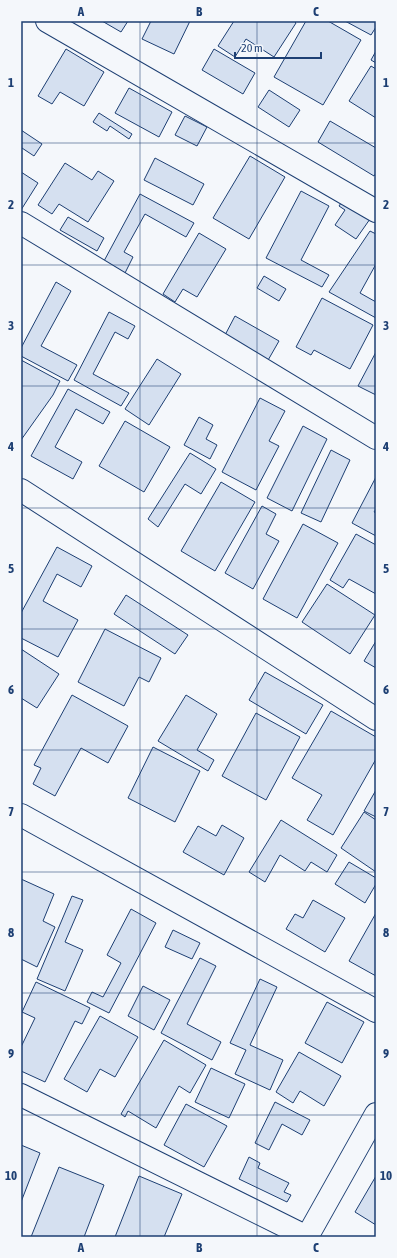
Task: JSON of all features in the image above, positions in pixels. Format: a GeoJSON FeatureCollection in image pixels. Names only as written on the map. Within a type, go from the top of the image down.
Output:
{"type":"FeatureCollection","features":[{"type":"Feature","properties":{"kind":"street"},"geometry":{"type":"LineString","coordinates":[[47,21],[376,210]]}},
{"type":"Feature","properties":{"kind":"street"},"geometry":{"type":"LineString","coordinates":[[21,223],[376,438]]}},
{"type":"Feature","properties":{"kind":"street"},"geometry":{"type":"LineString","coordinates":[[21,490],[376,719]]}},
{"type":"Feature","properties":{"kind":"street"},"geometry":{"type":"LineString","coordinates":[[21,815],[376,1011]]}},
{"type":"Feature","properties":{"kind":"street"},"geometry":{"type":"LineString","coordinates":[[21,1095],[307,1237],[376,1114]]}},
{"type":"Feature","properties":{"kind":"building"},"geometry":{"type":"Polygon","coordinates":[[[102,21],[128,21],[121,32],[102,21]]]}},
{"type":"Feature","properties":{"kind":"building"},"geometry":{"type":"Polygon","coordinates":[[[151,21],[190,21],[174,54],[142,39],[151,21]]]}},
{"type":"Feature","properties":{"kind":"building"},"geometry":{"type":"Polygon","coordinates":[[[234,21],[294,21],[296,23],[274,57],[246,39],[235,57],[218,46],[234,21]]]}},
{"type":"Feature","properties":{"kind":"building"},"geometry":{"type":"Polygon","coordinates":[[[306,21],[328,21],[361,40],[323,105],[274,77],[306,21]]]}},
{"type":"Feature","properties":{"kind":"building"},"geometry":{"type":"Polygon","coordinates":[[[345,21],[376,21],[376,27],[371,35],[345,21]]]}},
{"type":"Feature","properties":{"kind":"building"},"geometry":{"type":"Polygon","coordinates":[[[66,49],[104,72],[84,106],[60,92],[52,104],[38,96],[66,49]]]}},
{"type":"Feature","properties":{"kind":"building"},"geometry":{"type":"Polygon","coordinates":[[[214,49],[255,73],[243,94],[202,70],[214,49]]]}},
{"type":"Feature","properties":{"kind":"building"},"geometry":{"type":"Polygon","coordinates":[[[376,51],[376,63],[371,60],[376,51]]]}},
{"type":"Feature","properties":{"kind":"building"},"geometry":{"type":"Polygon","coordinates":[[[371,66],[376,69],[376,118],[349,101],[371,66]]]}},
{"type":"Feature","properties":{"kind":"building"},"geometry":{"type":"Polygon","coordinates":[[[129,88],[172,112],[159,137],[115,113],[129,88]]]}},
{"type":"Feature","properties":{"kind":"building"},"geometry":{"type":"Polygon","coordinates":[[[269,90],[300,110],[289,127],[258,107],[269,90]]]}},
{"type":"Feature","properties":{"kind":"building"},"geometry":{"type":"Polygon","coordinates":[[[99,113],[132,134],[129,139],[110,126],[107,131],[93,122],[99,113]]]}},
{"type":"Feature","properties":{"kind":"building"},"geometry":{"type":"Polygon","coordinates":[[[185,116],[207,127],[197,146],[175,135],[185,116]]]}},
{"type":"Feature","properties":{"kind":"building"},"geometry":{"type":"Polygon","coordinates":[[[330,121],[376,148],[376,173],[374,176],[318,142],[330,121]]]}},
{"type":"Feature","properties":{"kind":"building"},"geometry":{"type":"Polygon","coordinates":[[[21,130],[42,144],[34,156],[22,148],[21,149],[21,130]]]}},
{"type":"Feature","properties":{"kind":"building"},"geometry":{"type":"Polygon","coordinates":[[[250,156],[285,177],[249,239],[213,218],[250,156]]]}},
{"type":"Feature","properties":{"kind":"building"},"geometry":{"type":"Polygon","coordinates":[[[155,158],[204,184],[193,205],[144,180],[155,158]]]}},
{"type":"Feature","properties":{"kind":"building"},"geometry":{"type":"Polygon","coordinates":[[[65,163],[92,180],[98,171],[114,181],[88,222],[59,204],[52,214],[38,205],[65,163]]]}},
{"type":"Feature","properties":{"kind":"building"},"geometry":{"type":"Polygon","coordinates":[[[21,172],[38,183],[21,210],[21,172]]]}},
{"type":"Feature","properties":{"kind":"building"},"geometry":{"type":"Polygon","coordinates":[[[301,191],[329,206],[301,260],[329,275],[322,287],[266,258],[301,191]]]}},
{"type":"Feature","properties":{"kind":"building"},"geometry":{"type":"Polygon","coordinates":[[[140,194],[194,223],[186,237],[145,214],[124,252],[133,257],[125,273],[104,261],[140,194]]]}},
{"type":"Feature","properties":{"kind":"building"},"geometry":{"type":"Polygon","coordinates":[[[343,200],[370,219],[356,239],[335,225],[345,210],[339,206],[343,200]]]}},
{"type":"Feature","properties":{"kind":"building"},"geometry":{"type":"Polygon","coordinates":[[[68,217],[104,238],[97,251],[60,230],[68,217]]]}},
{"type":"Feature","properties":{"kind":"building"},"geometry":{"type":"Polygon","coordinates":[[[370,231],[376,234],[376,264],[360,293],[376,302],[376,318],[329,292],[370,231]]]}},
{"type":"Feature","properties":{"kind":"building"},"geometry":{"type":"Polygon","coordinates":[[[199,233],[226,249],[197,297],[183,289],[175,302],[163,294],[199,233]]]}},
{"type":"Feature","properties":{"kind":"building"},"geometry":{"type":"Polygon","coordinates":[[[264,276],[286,289],[279,301],[257,288],[264,276]]]}},
{"type":"Feature","properties":{"kind":"building"},"geometry":{"type":"Polygon","coordinates":[[[56,282],[71,291],[41,346],[77,365],[68,381],[21,356],[21,348],[56,282]]]}},
{"type":"Feature","properties":{"kind":"building"},"geometry":{"type":"Polygon","coordinates":[[[322,298],[373,325],[350,369],[314,350],[311,355],[296,347],[322,298]]]}},
{"type":"Feature","properties":{"kind":"building"},"geometry":{"type":"Polygon","coordinates":[[[109,312],[135,326],[128,339],[115,332],[93,374],[129,393],[121,406],[74,380],[109,312]]]}},
{"type":"Feature","properties":{"kind":"building"},"geometry":{"type":"Polygon","coordinates":[[[235,316],[279,341],[267,362],[224,337],[235,316]]]}},
{"type":"Feature","properties":{"kind":"building"},"geometry":{"type":"Polygon","coordinates":[[[376,352],[376,395],[358,386],[376,352]]]}},
{"type":"Feature","properties":{"kind":"building"},"geometry":{"type":"Polygon","coordinates":[[[157,359],[181,374],[149,425],[125,409],[157,359]]]}},
{"type":"Feature","properties":{"kind":"building"},"geometry":{"type":"Polygon","coordinates":[[[21,360],[60,381],[53,395],[21,440],[21,360]]]}},
{"type":"Feature","properties":{"kind":"building"},"geometry":{"type":"Polygon","coordinates":[[[68,389],[110,412],[103,424],[76,409],[55,447],[82,462],[73,479],[31,456],[68,389]]]}},
{"type":"Feature","properties":{"kind":"building"},"geometry":{"type":"Polygon","coordinates":[[[260,398],[285,411],[269,441],[279,446],[256,490],[222,472],[260,398]]]}},
{"type":"Feature","properties":{"kind":"building"},"geometry":{"type":"Polygon","coordinates":[[[199,417],[213,425],[206,439],[217,445],[210,459],[184,445],[199,417]]]}},
{"type":"Feature","properties":{"kind":"building"},"geometry":{"type":"Polygon","coordinates":[[[125,421],[170,447],[144,492],[99,466],[125,421]]]}},
{"type":"Feature","properties":{"kind":"building"},"geometry":{"type":"Polygon","coordinates":[[[303,426],[327,439],[292,511],[267,498],[303,426]]]}},
{"type":"Feature","properties":{"kind":"building"},"geometry":{"type":"Polygon","coordinates":[[[331,450],[350,460],[321,522],[301,513],[331,450]]]}},
{"type":"Feature","properties":{"kind":"building"},"geometry":{"type":"Polygon","coordinates":[[[190,453],[216,469],[201,494],[185,484],[158,527],[148,519],[190,453]]]}},
{"type":"Feature","properties":{"kind":"building"},"geometry":{"type":"Polygon","coordinates":[[[376,477],[376,509],[374,512],[376,513],[376,536],[352,523],[376,477]]]}},
{"type":"Feature","properties":{"kind":"building"},"geometry":{"type":"Polygon","coordinates":[[[221,482],[255,502],[215,571],[181,551],[221,482]]]}},
{"type":"Feature","properties":{"kind":"building"},"geometry":{"type":"Polygon","coordinates":[[[262,506],[276,514],[266,534],[279,541],[253,589],[225,573],[262,506]]]}},
{"type":"Feature","properties":{"kind":"building"},"geometry":{"type":"Polygon","coordinates":[[[303,524],[338,543],[297,618],[263,599],[303,524]]]}},
{"type":"Feature","properties":{"kind":"building"},"geometry":{"type":"Polygon","coordinates":[[[356,534],[376,545],[376,594],[349,579],[343,588],[330,580],[356,534]]]}},
{"type":"Feature","properties":{"kind":"building"},"geometry":{"type":"Polygon","coordinates":[[[57,547],[92,566],[81,587],[57,574],[43,601],[78,620],[58,657],[21,638],[21,613],[57,547]]]}},
{"type":"Feature","properties":{"kind":"building"},"geometry":{"type":"Polygon","coordinates":[[[327,584],[375,615],[350,654],[302,622],[327,584]]]}},
{"type":"Feature","properties":{"kind":"building"},"geometry":{"type":"Polygon","coordinates":[[[126,595],[188,635],[175,654],[114,614],[126,595]]]}},
{"type":"Feature","properties":{"kind":"building"},"geometry":{"type":"Polygon","coordinates":[[[105,629],[161,658],[149,682],[139,677],[124,706],[78,682],[105,629]]]}},
{"type":"Feature","properties":{"kind":"building"},"geometry":{"type":"Polygon","coordinates":[[[376,641],[376,668],[364,661],[376,641]]]}},
{"type":"Feature","properties":{"kind":"building"},"geometry":{"type":"Polygon","coordinates":[[[21,649],[59,674],[37,708],[21,698],[21,649]]]}},
{"type":"Feature","properties":{"kind":"building"},"geometry":{"type":"Polygon","coordinates":[[[265,672],[323,705],[306,734],[249,700],[265,672]]]}},
{"type":"Feature","properties":{"kind":"building"},"geometry":{"type":"Polygon","coordinates":[[[72,695],[128,726],[108,763],[81,748],[55,796],[33,784],[41,768],[34,765],[72,695]]]}},
{"type":"Feature","properties":{"kind":"building"},"geometry":{"type":"Polygon","coordinates":[[[186,695],[217,714],[197,750],[214,760],[208,771],[158,741],[186,695]]]}},
{"type":"Feature","properties":{"kind":"building"},"geometry":{"type":"Polygon","coordinates":[[[331,711],[376,737],[376,759],[333,835],[307,820],[322,795],[292,778],[331,711]]]}},
{"type":"Feature","properties":{"kind":"building"},"geometry":{"type":"Polygon","coordinates":[[[256,713],[300,737],[266,800],[222,776],[256,713]]]}},
{"type":"Feature","properties":{"kind":"building"},"geometry":{"type":"Polygon","coordinates":[[[153,747],[200,771],[175,822],[128,798],[153,747]]]}},
{"type":"Feature","properties":{"kind":"building"},"geometry":{"type":"Polygon","coordinates":[[[376,790],[376,817],[364,811],[376,790]]]}},
{"type":"Feature","properties":{"kind":"building"},"geometry":{"type":"Polygon","coordinates":[[[364,812],[376,820],[376,872],[341,848],[364,812]]]}},
{"type":"Feature","properties":{"kind":"building"},"geometry":{"type":"Polygon","coordinates":[[[281,820],[337,855],[327,872],[311,862],[305,871],[280,855],[265,882],[249,872],[281,820]]]}},
{"type":"Feature","properties":{"kind":"building"},"geometry":{"type":"Polygon","coordinates":[[[222,825],[244,838],[224,875],[183,852],[198,826],[216,836],[222,825]]]}},
{"type":"Feature","properties":{"kind":"building"},"geometry":{"type":"Polygon","coordinates":[[[349,862],[376,878],[376,884],[365,903],[335,884],[349,862]]]}},
{"type":"Feature","properties":{"kind":"building"},"geometry":{"type":"Polygon","coordinates":[[[21,879],[54,894],[43,921],[55,927],[37,967],[21,959],[21,879]]]}},
{"type":"Feature","properties":{"kind":"building"},"geometry":{"type":"Polygon","coordinates":[[[72,896],[83,900],[65,942],[83,950],[65,991],[37,979],[72,896]]]}},
{"type":"Feature","properties":{"kind":"building"},"geometry":{"type":"Polygon","coordinates":[[[313,900],[345,918],[325,952],[286,929],[295,914],[303,918],[313,900]]]}},
{"type":"Feature","properties":{"kind":"building"},"geometry":{"type":"Polygon","coordinates":[[[131,909],[156,923],[109,1013],[87,1002],[92,992],[103,997],[121,963],[107,955],[131,909]]]}},
{"type":"Feature","properties":{"kind":"building"},"geometry":{"type":"Polygon","coordinates":[[[376,913],[376,976],[349,961],[376,913]]]}},
{"type":"Feature","properties":{"kind":"building"},"geometry":{"type":"Polygon","coordinates":[[[173,930],[200,943],[192,959],[165,947],[173,930]]]}},
{"type":"Feature","properties":{"kind":"building"},"geometry":{"type":"Polygon","coordinates":[[[200,958],[216,966],[187,1024],[221,1042],[212,1060],[161,1033],[200,958]]]}},
{"type":"Feature","properties":{"kind":"building"},"geometry":{"type":"Polygon","coordinates":[[[260,979],[277,987],[250,1045],[283,1060],[270,1090],[235,1074],[246,1050],[230,1043],[260,979]]]}},
{"type":"Feature","properties":{"kind":"building"},"geometry":{"type":"Polygon","coordinates":[[[36,982],[90,1008],[82,1024],[75,1021],[45,1082],[21,1071],[21,1047],[35,1018],[22,1012],[36,982]]]}},
{"type":"Feature","properties":{"kind":"building"},"geometry":{"type":"Polygon","coordinates":[[[143,986],[170,1000],[154,1030],[128,1016],[143,986]]]}},
{"type":"Feature","properties":{"kind":"building"},"geometry":{"type":"Polygon","coordinates":[[[327,1002],[364,1022],[342,1063],[305,1043],[327,1002]]]}},
{"type":"Feature","properties":{"kind":"building"},"geometry":{"type":"Polygon","coordinates":[[[100,1016],[138,1037],[115,1077],[100,1069],[87,1092],[64,1079],[100,1016]]]}},
{"type":"Feature","properties":{"kind":"building"},"geometry":{"type":"Polygon","coordinates":[[[164,1040],[206,1065],[190,1093],[179,1086],[156,1128],[128,1111],[125,1117],[121,1114],[164,1040]]]}},
{"type":"Feature","properties":{"kind":"building"},"geometry":{"type":"Polygon","coordinates":[[[299,1052],[341,1076],[324,1106],[300,1091],[293,1103],[276,1092],[299,1052]]]}},
{"type":"Feature","properties":{"kind":"building"},"geometry":{"type":"Polygon","coordinates":[[[211,1068],[245,1084],[229,1118],[195,1102],[211,1068]]]}},
{"type":"Feature","properties":{"kind":"building"},"geometry":{"type":"Polygon","coordinates":[[[275,1102],[310,1120],[302,1135],[282,1124],[269,1150],[255,1143],[275,1102]]]}},
{"type":"Feature","properties":{"kind":"building"},"geometry":{"type":"Polygon","coordinates":[[[186,1104],[227,1126],[204,1167],[164,1145],[186,1104]]]}},
{"type":"Feature","properties":{"kind":"building"},"geometry":{"type":"Polygon","coordinates":[[[21,1145],[40,1153],[21,1202],[21,1145]]]}},
{"type":"Feature","properties":{"kind":"building"},"geometry":{"type":"Polygon","coordinates":[[[249,1157],[260,1163],[258,1168],[289,1183],[284,1192],[291,1195],[287,1202],[239,1179],[249,1157]]]}},
{"type":"Feature","properties":{"kind":"building"},"geometry":{"type":"Polygon","coordinates":[[[59,1167],[104,1185],[84,1237],[31,1237],[59,1167]]]}},
{"type":"Feature","properties":{"kind":"building"},"geometry":{"type":"Polygon","coordinates":[[[139,1176],[182,1194],[164,1237],[115,1237],[139,1176]]]}},
{"type":"Feature","properties":{"kind":"building"},"geometry":{"type":"Polygon","coordinates":[[[376,1176],[376,1225],[355,1212],[376,1176]]]}}]}
